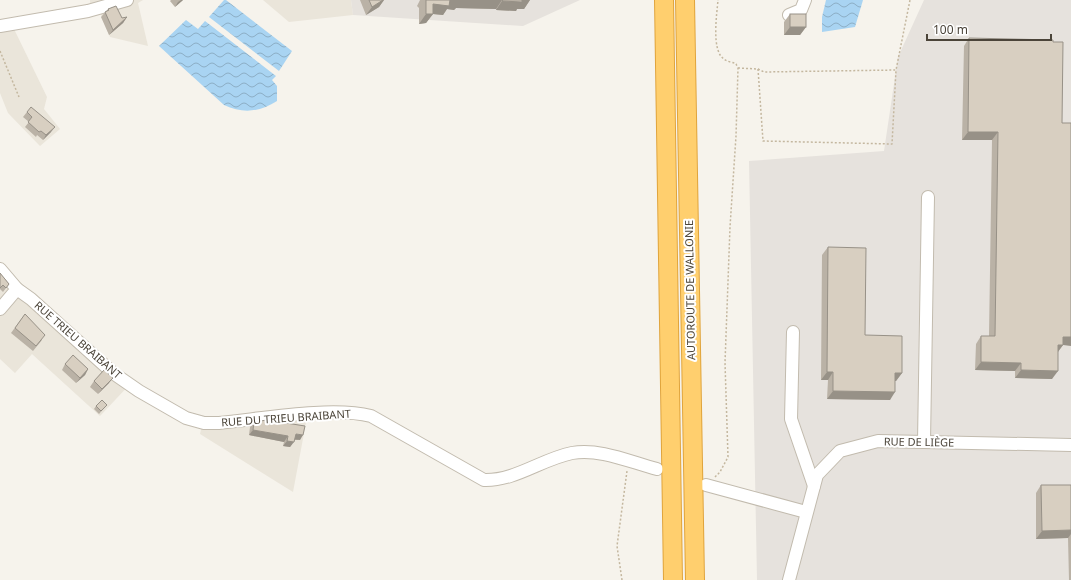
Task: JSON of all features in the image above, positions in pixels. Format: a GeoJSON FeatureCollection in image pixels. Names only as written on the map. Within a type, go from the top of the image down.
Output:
{"type":"FeatureCollection","features":[{"type":"Feature","properties":{"kind":"highway","name":"AUTOROUTE DE WALLONIE"},"geometry":{"type":"LineString","coordinates":[[664,0],[673,580]]}},
{"type":"Feature","properties":{"kind":"highway","name":"AUTOROUTE DE WALLONIE"},"geometry":{"type":"LineString","coordinates":[[685,0],[695,580]]}},
{"type":"Feature","properties":{"kind":"street"},"geometry":{"type":"LineString","coordinates":[[0,26],[84,11],[127,0]]}},
{"type":"Feature","properties":{"kind":"street"},"geometry":{"type":"LineString","coordinates":[[789,15],[801,10],[804,0]]}},
{"type":"Feature","properties":{"kind":"street"},"geometry":{"type":"LineString","coordinates":[[924,442],[928,197]]}},
{"type":"Feature","properties":{"kind":"street","name":"RUE TRIEU BRAIBANT"},"geometry":{"type":"LineString","coordinates":[[0,269],[17,289],[31,299],[113,373],[139,391]]}},
{"type":"Feature","properties":{"kind":"street"},"geometry":{"type":"LineString","coordinates":[[0,309],[17,289]]}},
{"type":"Feature","properties":{"kind":"street"},"geometry":{"type":"LineString","coordinates":[[793,332],[791,419],[814,486]]}},
{"type":"Feature","properties":{"kind":"street","name":"RUE DU TRIEU BRAIBANT"},"geometry":{"type":"LineString","coordinates":[[139,391],[186,418],[204,423],[219,423],[314,414],[359,413],[371,416],[484,480],[508,478],[572,453],[603,453],[628,462],[657,469]]}},
{"type":"Feature","properties":{"kind":"street","name":"RUE DE LIÈGE"},"geometry":{"type":"LineString","coordinates":[[789,580],[817,475],[840,451],[878,441],[1071,445]]}},
{"type":"Feature","properties":{"kind":"street"},"geometry":{"type":"LineString","coordinates":[[708,486],[806,512]]}},
{"type":"Feature","properties":{"kind":"path"},"geometry":{"type":"LineString","coordinates":[[708,486],[728,458],[725,363],[730,227],[736,144],[738,68],[736,64],[723,59],[720,54],[715,31],[718,0]]}},
{"type":"Feature","properties":{"kind":"path"},"geometry":{"type":"LineString","coordinates":[[758,69],[763,141],[892,144],[896,70],[910,0]]}},
{"type":"Feature","properties":{"kind":"path"},"geometry":{"type":"LineString","coordinates":[[0,51],[19,97]]}},
{"type":"Feature","properties":{"kind":"path"},"geometry":{"type":"LineString","coordinates":[[738,68],[758,69],[764,72],[896,70]]}},
{"type":"Feature","properties":{"kind":"path"},"geometry":{"type":"LineString","coordinates":[[622,580],[617,546],[628,462]]}},
{"type":"Feature","properties":{"kind":"shaded area"},"geometry":{"type":"Polygon","coordinates":[[[90,0],[143,0],[138,3],[148,46],[110,37],[97,5],[90,3],[90,0]]]}},
{"type":"Feature","properties":{"kind":"shaded area"},"geometry":{"type":"Polygon","coordinates":[[[263,0],[351,0],[353,15],[289,22],[263,0]]]}},
{"type":"Feature","properties":{"kind":"shaded area"},"geometry":{"type":"Polygon","coordinates":[[[351,0],[580,0],[523,26],[353,15],[351,0]]]}},
{"type":"Feature","properties":{"kind":"shaded area"},"geometry":{"type":"Polygon","coordinates":[[[924,0],[1071,0],[1071,580],[757,580],[749,161],[884,151],[898,57],[924,0]]]}},
{"type":"Feature","properties":{"kind":"shaded area"},"geometry":{"type":"Polygon","coordinates":[[[14,29],[47,97],[44,109],[60,129],[40,146],[8,113],[0,93],[0,31],[14,29]]]}},
{"type":"Feature","properties":{"kind":"shaded area"},"geometry":{"type":"Polygon","coordinates":[[[0,262],[24,289],[132,382],[100,416],[32,354],[15,373],[0,359],[0,262]]]}},
{"type":"Feature","properties":{"kind":"shaded area"},"geometry":{"type":"Polygon","coordinates":[[[308,412],[293,492],[200,434],[203,421],[308,412]]]}},
{"type":"Feature","properties":{"kind":"water"},"geometry":{"type":"Polygon","coordinates":[[[224,0],[292,51],[279,71],[209,17],[224,0]]]}},
{"type":"Feature","properties":{"kind":"water"},"geometry":{"type":"Polygon","coordinates":[[[826,0],[863,0],[855,27],[822,32],[822,17],[826,0]]]}},
{"type":"Feature","properties":{"kind":"water"},"geometry":{"type":"Polygon","coordinates":[[[186,20],[198,29],[205,21],[276,76],[272,80],[277,86],[277,101],[264,108],[245,111],[224,105],[159,46],[186,20]]]}},
{"type":"Feature","properties":{"kind":"building"},"geometry":{"type":"Polygon","coordinates":[[[369,0],[383,0],[372,7],[369,0]]]}},
{"type":"Feature","properties":{"kind":"building"},"geometry":{"type":"Polygon","coordinates":[[[426,0],[450,0],[449,6],[433,4],[433,14],[426,14],[426,0]]]}},
{"type":"Feature","properties":{"kind":"building"},"geometry":{"type":"Polygon","coordinates":[[[522,0],[522,2],[502,1],[522,0]]]}},
{"type":"Feature","properties":{"kind":"building"},"geometry":{"type":"Polygon","coordinates":[[[116,6],[122,18],[127,17],[113,30],[105,12],[116,6]]]}},
{"type":"Feature","properties":{"kind":"building"},"geometry":{"type":"Polygon","coordinates":[[[790,14],[806,14],[806,27],[790,27],[790,14]]]}},
{"type":"Feature","properties":{"kind":"building"},"geometry":{"type":"Polygon","coordinates":[[[969,38],[1053,40],[1053,42],[1063,42],[1062,123],[1071,123],[1071,337],[1063,337],[1063,345],[1058,345],[1058,371],[1021,370],[1021,363],[981,362],[981,336],[995,336],[998,132],[968,132],[969,38]]]}},
{"type":"Feature","properties":{"kind":"building"},"geometry":{"type":"Polygon","coordinates":[[[31,107],[55,127],[46,135],[41,131],[39,132],[28,122],[32,117],[27,112],[31,107]]]}},
{"type":"Feature","properties":{"kind":"building"},"geometry":{"type":"Polygon","coordinates":[[[828,247],[866,248],[865,335],[902,336],[902,373],[895,373],[895,392],[833,391],[833,372],[827,372],[828,247]]]}},
{"type":"Feature","properties":{"kind":"building"},"geometry":{"type":"Polygon","coordinates":[[[0,273],[9,284],[6,288],[3,285],[0,288],[0,273]]]}},
{"type":"Feature","properties":{"kind":"building"},"geometry":{"type":"Polygon","coordinates":[[[25,314],[45,335],[36,346],[15,328],[25,314]]]}},
{"type":"Feature","properties":{"kind":"building"},"geometry":{"type":"Polygon","coordinates":[[[73,355],[88,369],[80,378],[65,364],[73,355]]]}},
{"type":"Feature","properties":{"kind":"building"},"geometry":{"type":"Polygon","coordinates":[[[104,370],[113,378],[102,389],[94,381],[104,370]]]}},
{"type":"Feature","properties":{"kind":"building"},"geometry":{"type":"Polygon","coordinates":[[[102,400],[107,405],[101,411],[96,406],[102,400]]]}},
{"type":"Feature","properties":{"kind":"building"},"geometry":{"type":"Polygon","coordinates":[[[267,420],[305,426],[303,435],[296,434],[294,442],[287,441],[288,436],[253,430],[254,422],[267,420]]]}},
{"type":"Feature","properties":{"kind":"building"},"geometry":{"type":"Polygon","coordinates":[[[1041,485],[1071,485],[1071,530],[1042,531],[1041,485]]]}}]}
